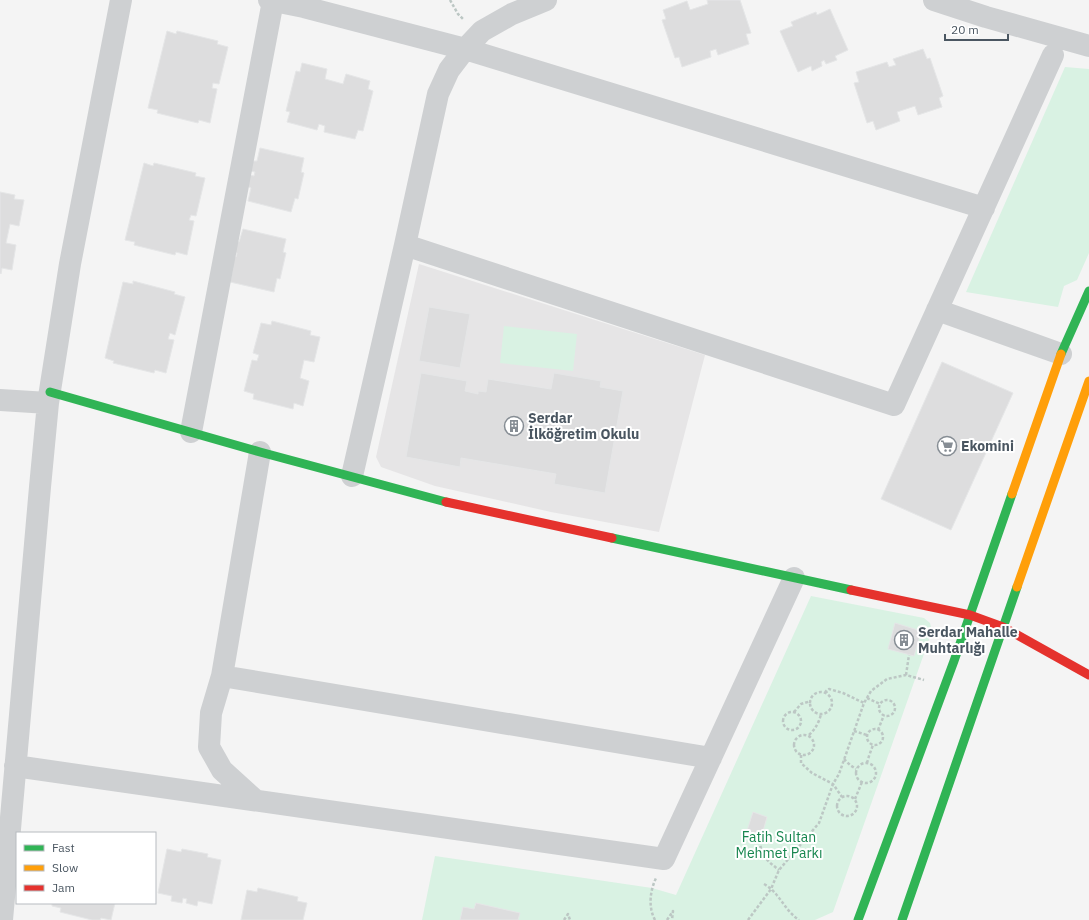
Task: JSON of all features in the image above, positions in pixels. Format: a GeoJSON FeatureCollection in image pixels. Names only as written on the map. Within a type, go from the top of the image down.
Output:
{"type":"FeatureCollection","features":[{"type":"Feature","properties":{"kind":"main road"},"geometry":{"type":"LineString","coordinates":[[858,920],[970,615],[1061,354],[1089,291]]}},
{"type":"Feature","properties":{"kind":"main road"},"geometry":{"type":"LineString","coordinates":[[902,920],[1089,381]]}},
{"type":"Feature","properties":{"kind":"main road"},"geometry":{"type":"LineString","coordinates":[[49,398],[191,432],[454,504],[970,615],[1003,627],[1089,675]]}},
{"type":"Feature","properties":{"kind":"street"},"geometry":{"type":"LineString","coordinates":[[2,920],[49,398],[70,264],[121,0]]}},
{"type":"Feature","properties":{"kind":"street"},"geometry":{"type":"LineString","coordinates":[[191,432],[271,0],[304,7],[465,49],[984,208]]}},
{"type":"Feature","properties":{"kind":"street"},"geometry":{"type":"LineString","coordinates":[[352,476],[438,94],[449,70],[465,49],[482,31],[512,14],[546,0]]}},
{"type":"Feature","properties":{"kind":"street"},"geometry":{"type":"LineString","coordinates":[[934,0],[986,17],[1089,46]]}},
{"type":"Feature","properties":{"kind":"street"},"geometry":{"type":"LineString","coordinates":[[405,245],[894,405],[1053,55]]}},
{"type":"Feature","properties":{"kind":"street"},"geometry":{"type":"LineString","coordinates":[[937,310],[1061,354]]}},
{"type":"Feature","properties":{"kind":"street"},"geometry":{"type":"LineString","coordinates":[[0,400],[49,398]]}},
{"type":"Feature","properties":{"kind":"street"},"geometry":{"type":"LineString","coordinates":[[255,800],[222,770],[209,747],[211,713],[222,676],[260,452]]}},
{"type":"Feature","properties":{"kind":"street"},"geometry":{"type":"LineString","coordinates":[[15,766],[664,860],[794,578]]}},
{"type":"Feature","properties":{"kind":"street"},"geometry":{"type":"LineString","coordinates":[[222,676],[710,758]]}},
{"type":"Feature","properties":{"kind":"path"},"geometry":{"type":"LineString","coordinates":[[906,675],[909,655]]}},
{"type":"Feature","properties":{"kind":"path"},"geometry":{"type":"LineString","coordinates":[[748,920],[771,889],[779,870],[819,823],[833,784],[839,774],[864,703],[871,691],[887,679],[906,675],[944,686]]}},
{"type":"Feature","properties":{"kind":"path"},"geometry":{"type":"LineString","coordinates":[[827,693],[826,691],[829,689],[843,693],[864,703]]}},
{"type":"Feature","properties":{"kind":"path"},"geometry":{"type":"LineString","coordinates":[[809,735],[818,723],[821,714],[828,711],[832,705],[831,699],[827,693],[820,692],[812,698],[811,701],[812,708],[821,714]]}},
{"type":"Feature","properties":{"kind":"path"},"geometry":{"type":"LineString","coordinates":[[867,698],[880,704]]}},
{"type":"Feature","properties":{"kind":"path"},"geometry":{"type":"LineString","coordinates":[[889,700],[893,703],[895,708],[889,716],[884,715],[880,710],[880,704],[889,700]]}},
{"type":"Feature","properties":{"kind":"path"},"geometry":{"type":"LineString","coordinates":[[794,712],[801,704],[811,701]]}},
{"type":"Feature","properties":{"kind":"path"},"geometry":{"type":"LineString","coordinates":[[795,730],[800,726],[802,721],[800,715],[794,712],[788,712],[783,720],[784,726],[795,730],[799,736]]}},
{"type":"Feature","properties":{"kind":"path"},"geometry":{"type":"LineString","coordinates":[[878,730],[884,715]]}},
{"type":"Feature","properties":{"kind":"path"},"geometry":{"type":"LineString","coordinates":[[872,729],[878,730],[882,733],[883,739],[878,744],[873,745],[868,742],[867,735],[872,729]]}},
{"type":"Feature","properties":{"kind":"path"},"geometry":{"type":"LineString","coordinates":[[854,730],[867,735]]}},
{"type":"Feature","properties":{"kind":"path"},"geometry":{"type":"LineString","coordinates":[[802,734],[809,735],[814,741],[814,747],[808,755],[801,755],[794,748],[794,741],[799,736],[802,734]]}},
{"type":"Feature","properties":{"kind":"path"},"geometry":{"type":"LineString","coordinates":[[867,763],[868,756],[873,745]]}},
{"type":"Feature","properties":{"kind":"path"},"geometry":{"type":"LineString","coordinates":[[801,755],[801,763],[812,773],[833,784],[842,797]]}},
{"type":"Feature","properties":{"kind":"path"},"geometry":{"type":"LineString","coordinates":[[844,759],[850,766],[856,769]]}},
{"type":"Feature","properties":{"kind":"path"},"geometry":{"type":"LineString","coordinates":[[867,763],[873,766],[876,772],[874,778],[869,782],[862,782],[857,778],[856,769],[861,764],[867,763]]}},
{"type":"Feature","properties":{"kind":"path"},"geometry":{"type":"LineString","coordinates":[[854,799],[862,782]]}},
{"type":"Feature","properties":{"kind":"path"},"geometry":{"type":"LineString","coordinates":[[848,796],[854,799],[857,805],[856,811],[853,814],[847,816],[841,814],[838,808],[838,802],[842,797],[848,796]]}},
{"type":"Feature","properties":{"kind":"path"},"geometry":{"type":"LineString","coordinates":[[759,841],[762,854],[770,864],[779,870]]}},
{"type":"Feature","properties":{"kind":"path"},"geometry":{"type":"LineString","coordinates":[[656,920],[653,916],[650,898],[652,888],[664,860]]}},
{"type":"Feature","properties":{"kind":"path"},"geometry":{"type":"LineString","coordinates":[[764,884],[771,889],[788,911],[799,920]]}},
{"type":"Feature","properties":{"kind":"path"},"geometry":{"type":"LineString","coordinates":[[667,920],[673,911],[672,920]]}},
{"type":"Feature","properties":{"kind":"path"},"geometry":{"type":"LineString","coordinates":[[564,920],[568,914],[570,920]]}},
{"type":"Feature","properties":{"kind":"shaded area"},"geometry":{"type":"Polygon","coordinates":[[[419,264],[705,355],[659,532],[551,512],[435,486],[381,467],[376,457],[419,264]]]}},
{"type":"Feature","properties":{"kind":"green space"},"geometry":{"type":"Polygon","coordinates":[[[1065,67],[1089,69],[1089,253],[1077,280],[1064,286],[1058,307],[966,292],[1065,67]]]}},
{"type":"Feature","properties":{"kind":"green space"},"geometry":{"type":"Polygon","coordinates":[[[504,326],[577,334],[573,371],[500,363],[504,326]]]}},
{"type":"Feature","properties":{"kind":"green space","name":"Fatih Sultan Mehmet Parkı"},"geometry":{"type":"Polygon","coordinates":[[[811,596],[924,618],[930,623],[932,631],[833,912],[815,920],[422,920],[435,856],[652,888],[676,895],[811,596]]]}},
{"type":"Feature","properties":{"kind":"building"},"geometry":{"type":"Polygon","coordinates":[[[707,0],[740,0],[751,33],[746,34],[749,44],[718,55],[716,49],[710,51],[711,57],[682,67],[679,57],[675,58],[662,20],[666,19],[663,10],[687,1],[690,10],[708,4],[707,0]]]}},
{"type":"Feature","properties":{"kind":"building"},"geometry":{"type":"Polygon","coordinates":[[[830,9],[848,50],[835,56],[837,60],[826,64],[824,60],[821,62],[822,66],[812,71],[811,66],[798,72],[780,31],[793,26],[791,22],[816,12],[817,15],[830,9]]]}},
{"type":"Feature","properties":{"kind":"building"},"geometry":{"type":"Polygon","coordinates":[[[167,31],[176,34],[177,31],[218,41],[217,44],[228,47],[219,84],[213,83],[212,88],[217,89],[210,123],[199,120],[198,123],[157,113],[158,110],[148,108],[167,31]]]}},
{"type":"Feature","properties":{"kind":"building"},"geometry":{"type":"Polygon","coordinates":[[[923,49],[927,59],[930,58],[943,96],[939,98],[942,107],[918,115],[915,106],[897,112],[900,121],[876,130],[873,121],[867,123],[854,83],[859,82],[856,72],[887,62],[889,67],[896,65],[893,59],[923,49]]]}},
{"type":"Feature","properties":{"kind":"building"},"geometry":{"type":"Polygon","coordinates":[[[302,63],[327,69],[325,79],[343,84],[346,74],[370,81],[368,89],[373,91],[363,131],[358,130],[355,139],[324,132],[325,126],[319,124],[317,130],[287,122],[290,112],[286,111],[296,71],[300,72],[302,63]]]}},
{"type":"Feature","properties":{"kind":"building"},"geometry":{"type":"Polygon","coordinates":[[[260,148],[304,158],[301,172],[304,173],[298,199],[295,198],[291,212],[248,201],[251,188],[247,186],[249,175],[254,176],[255,172],[250,171],[253,161],[257,161],[260,148]]]}},
{"type":"Feature","properties":{"kind":"building"},"geometry":{"type":"Polygon","coordinates":[[[144,163],[153,166],[154,163],[196,173],[195,176],[205,178],[196,216],[191,215],[189,220],[194,221],[187,255],[176,252],[175,255],[134,245],[135,242],[125,240],[144,163]]]}},
{"type":"Feature","properties":{"kind":"building"},"geometry":{"type":"Polygon","coordinates":[[[0,192],[15,195],[14,199],[24,200],[19,226],[10,224],[6,243],[16,245],[12,270],[2,268],[1,274],[0,273],[0,192]]]}},
{"type":"Feature","properties":{"kind":"building"},"geometry":{"type":"Polygon","coordinates":[[[243,229],[286,239],[283,252],[286,253],[280,279],[277,278],[274,292],[230,282],[233,268],[229,267],[231,256],[236,257],[237,253],[232,252],[235,241],[239,242],[243,229]]]}},
{"type":"Feature","properties":{"kind":"building"},"geometry":{"type":"Polygon","coordinates":[[[133,281],[175,292],[174,294],[185,297],[175,335],[170,333],[168,339],[174,340],[166,373],[155,370],[154,373],[113,363],[114,361],[105,358],[123,282],[133,284],[133,281]]]}},
{"type":"Feature","properties":{"kind":"building"},"geometry":{"type":"Polygon","coordinates":[[[429,307],[470,314],[460,368],[419,361],[429,307]]]}},
{"type":"Feature","properties":{"kind":"building"},"geometry":{"type":"Polygon","coordinates":[[[272,321],[311,331],[310,335],[320,337],[314,362],[304,360],[300,378],[309,381],[303,406],[294,403],[293,409],[253,399],[254,394],[244,391],[252,360],[257,361],[259,355],[253,353],[261,323],[271,325],[272,321]]]}},
{"type":"Feature","properties":{"kind":"building"},"geometry":{"type":"Polygon","coordinates":[[[942,362],[1013,393],[951,530],[881,499],[942,362]]]}},
{"type":"Feature","properties":{"kind":"building","name":"Serdar İlköğretim Okulu"},"geometry":{"type":"Polygon","coordinates":[[[421,373],[467,381],[465,391],[478,394],[478,391],[486,392],[488,379],[551,389],[554,373],[601,381],[600,387],[623,391],[605,493],[554,484],[556,474],[461,458],[460,467],[406,457],[421,373]]]}},
{"type":"Feature","properties":{"kind":"building","name":"Serdar Mahalle Muhtarlığı"},"geometry":{"type":"Polygon","coordinates":[[[895,623],[921,631],[914,656],[888,649],[895,623]]]}},
{"type":"Feature","properties":{"kind":"building"},"geometry":{"type":"Polygon","coordinates":[[[753,812],[767,817],[760,842],[745,837],[753,812]]]}},
{"type":"Feature","properties":{"kind":"building"},"geometry":{"type":"Polygon","coordinates":[[[167,849],[181,852],[182,849],[208,854],[207,857],[221,860],[212,904],[198,901],[197,906],[186,903],[187,899],[183,898],[182,903],[171,901],[172,896],[158,893],[167,849]]]}},
{"type":"Feature","properties":{"kind":"building"},"geometry":{"type":"Polygon","coordinates":[[[258,888],[298,897],[297,901],[307,903],[303,920],[241,920],[247,890],[257,892],[258,888]]]}},
{"type":"Feature","properties":{"kind":"building"},"geometry":{"type":"Polygon","coordinates":[[[476,903],[520,913],[518,920],[460,920],[463,907],[474,909],[476,903]]]}},
{"type":"Feature","properties":{"kind":"building"},"geometry":{"type":"Polygon","coordinates":[[[52,904],[115,904],[111,920],[101,918],[100,920],[92,920],[60,912],[61,908],[52,906],[52,904]]]}},
{"type":"Feature","properties":{"kind":"traffic: fast"},"geometry":{"type":"LineString","coordinates":[[1061,354],[1089,291]]}},
{"type":"Feature","properties":{"kind":"traffic: fast"},"geometry":{"type":"LineString","coordinates":[[50,392],[260,452],[446,502]]}},
{"type":"Feature","properties":{"kind":"traffic: fast"},"geometry":{"type":"LineString","coordinates":[[858,920],[954,661],[1012,494]]}},
{"type":"Feature","properties":{"kind":"traffic: fast"},"geometry":{"type":"LineString","coordinates":[[612,538],[851,590]]}},
{"type":"Feature","properties":{"kind":"traffic: fast"},"geometry":{"type":"LineString","coordinates":[[902,920],[1017,587]]}},
{"type":"Feature","properties":{"kind":"traffic: slow"},"geometry":{"type":"LineString","coordinates":[[1012,494],[1061,354]]}},
{"type":"Feature","properties":{"kind":"traffic: slow"},"geometry":{"type":"LineString","coordinates":[[1017,587],[1089,381]]}},
{"type":"Feature","properties":{"kind":"traffic: jam"},"geometry":{"type":"LineString","coordinates":[[446,502],[612,538]]}},
{"type":"Feature","properties":{"kind":"traffic: jam"},"geometry":{"type":"LineString","coordinates":[[851,590],[970,615],[1003,627],[1089,675]]}},
{"type":"Feature","properties":{"kind":"place","name":"Serdar İlköğretim Okulu"},"geometry":{"type":"Point","coordinates":[514,426]}},
{"type":"Feature","properties":{"kind":"place","name":"Ekomini"},"geometry":{"type":"Point","coordinates":[947,446]}},
{"type":"Feature","properties":{"kind":"place","name":"Serdar Mahalle Muhtarlığı"},"geometry":{"type":"Point","coordinates":[904,640]}}]}
